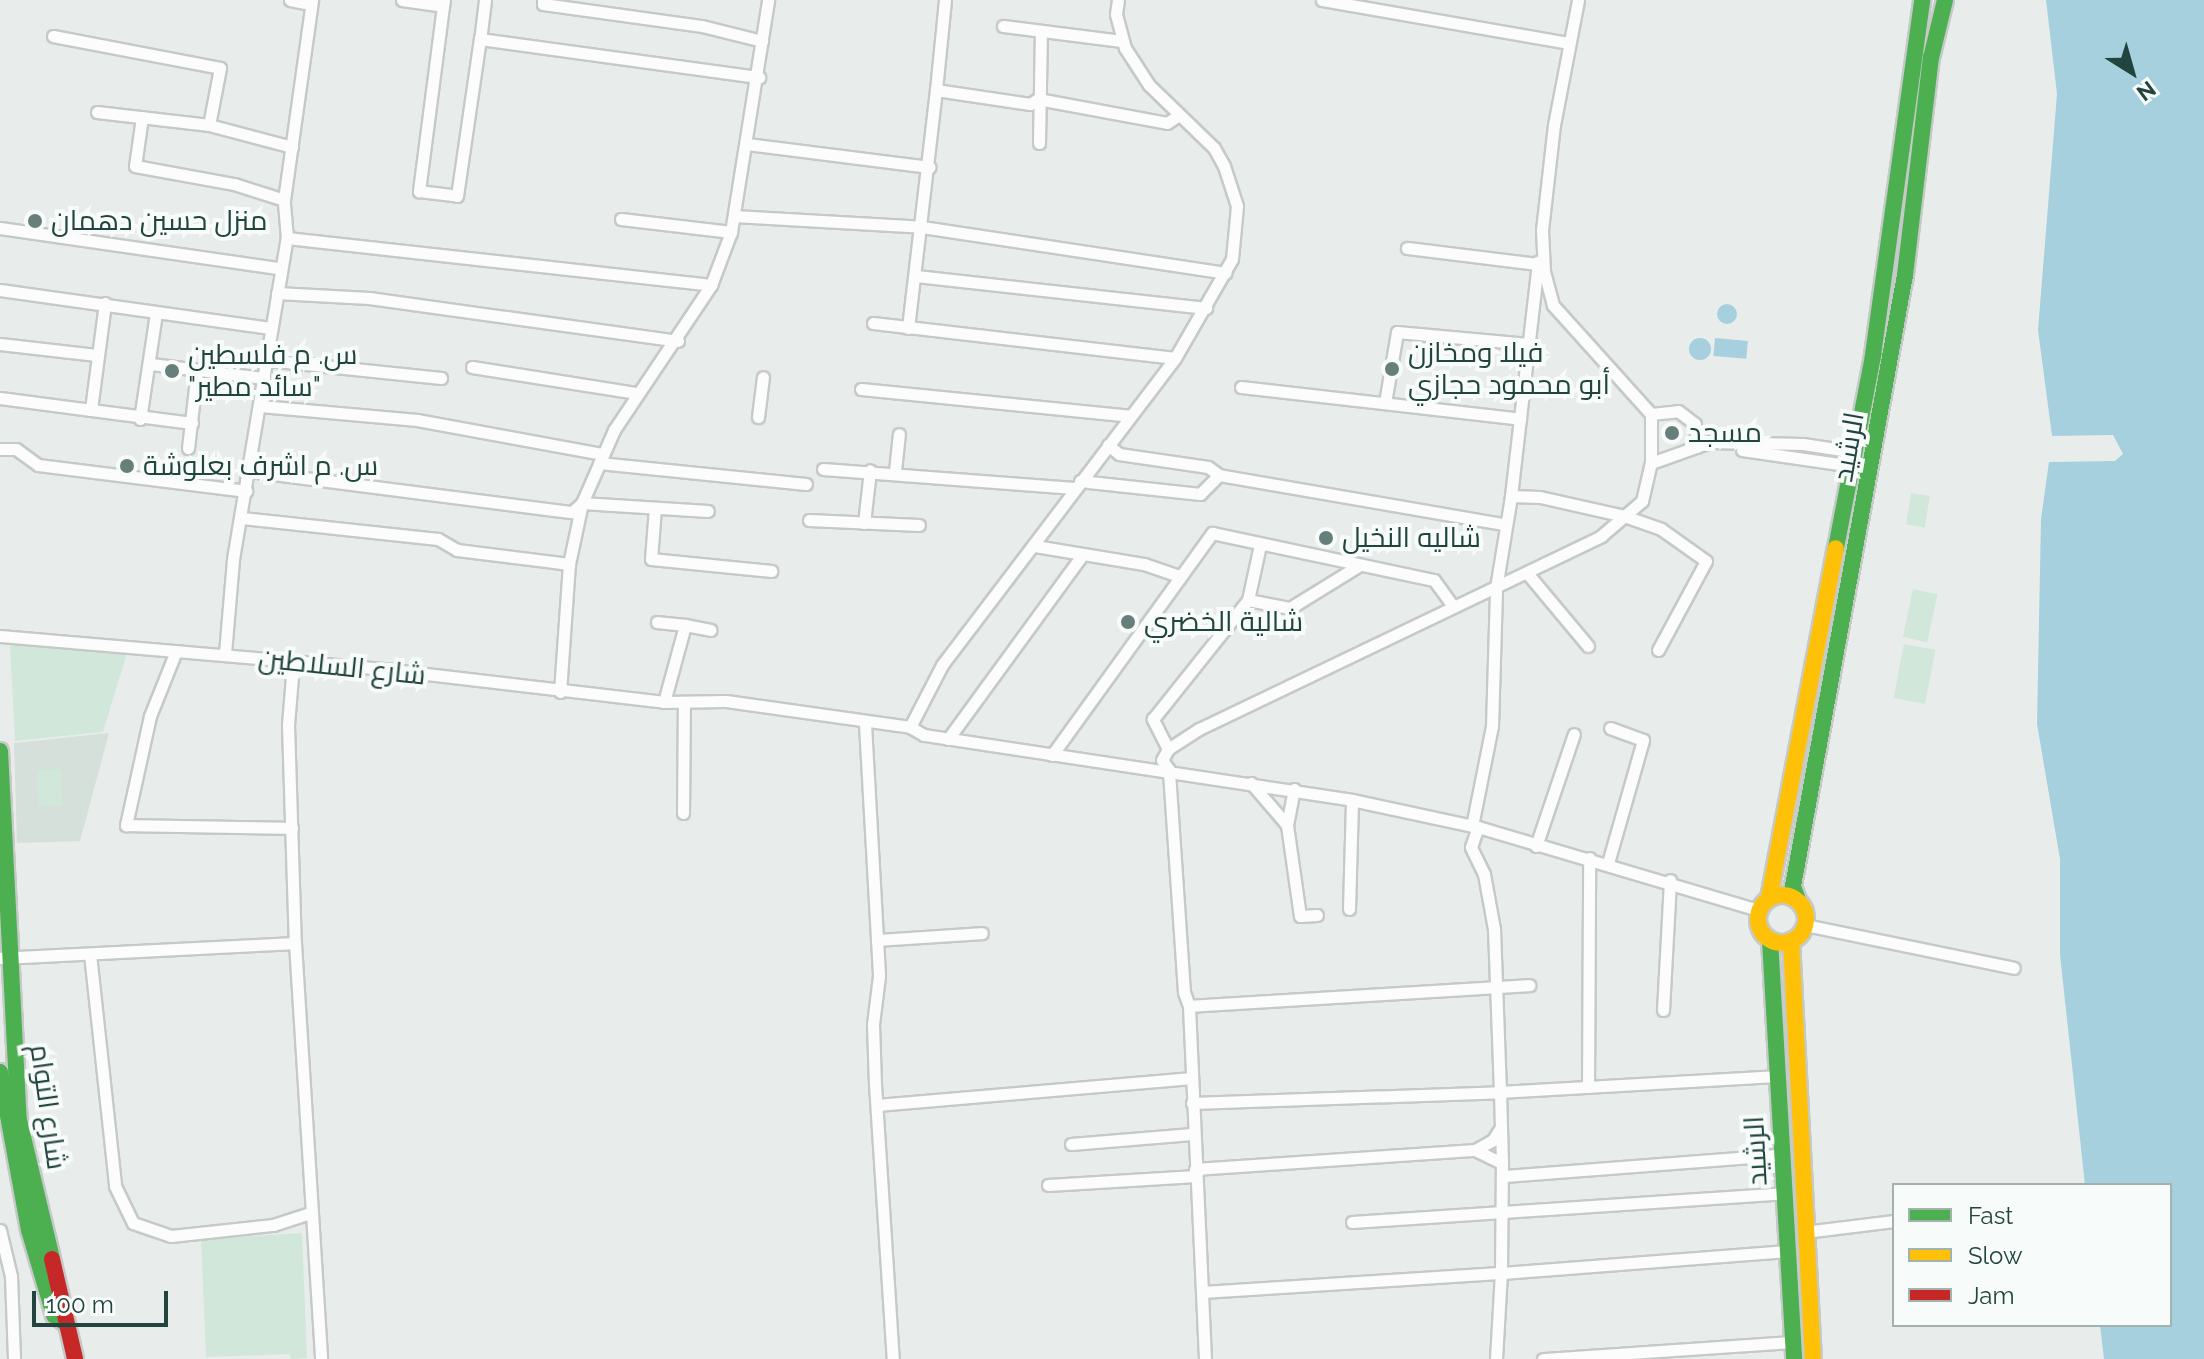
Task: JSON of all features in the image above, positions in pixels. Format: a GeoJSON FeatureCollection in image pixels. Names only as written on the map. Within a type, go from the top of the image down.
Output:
{"type":"FeatureCollection","features":[{"type":"Feature","properties":{"kind":"main road","name":"الرشيد"},"geometry":{"type":"LineString","coordinates":[[1764,904],[1854,459],[1922,0]]}},
{"type":"Feature","properties":{"kind":"main road","name":"الرشيد"},"geometry":{"type":"LineString","coordinates":[[1798,900],[1793,886],[1898,319],[1931,58],[1945,0]]}},
{"type":"Feature","properties":{"kind":"main road","name":"شارع التوام"},"geometry":{"type":"LineString","coordinates":[[0,751],[4,958],[19,1120],[75,1359]]}},
{"type":"Feature","properties":{"kind":"main road"},"geometry":{"type":"LineString","coordinates":[[1781,894],[1798,900],[1805,925],[1791,941],[1770,940],[1760,930],[1764,904],[1781,894]]}},
{"type":"Feature","properties":{"kind":"main road","name":"الرشيد"},"geometry":{"type":"LineString","coordinates":[[1770,940],[1793,1351]]}},
{"type":"Feature","properties":{"kind":"main road","name":"الرشيد"},"geometry":{"type":"LineString","coordinates":[[1791,941],[1813,1359]]}},
{"type":"Feature","properties":{"kind":"main road","name":"شارع التوام"},"geometry":{"type":"LineString","coordinates":[[0,1074],[29,1230],[54,1315],[64,1322]]}},
{"type":"Feature","properties":{"kind":"street"},"geometry":{"type":"LineString","coordinates":[[225,653],[229,587],[250,471],[279,268],[287,238],[284,200],[311,2],[290,0]]}},
{"type":"Feature","properties":{"kind":"street"},"geometry":{"type":"LineString","coordinates":[[402,0],[444,3],[419,191],[457,196],[485,0]]}},
{"type":"Feature","properties":{"kind":"street"},"geometry":{"type":"LineString","coordinates":[[543,0],[543,4],[702,26],[762,41]]}},
{"type":"Feature","properties":{"kind":"street"},"geometry":{"type":"LineString","coordinates":[[560,692],[569,564],[582,503],[601,458],[637,393],[678,341],[711,285],[731,232],[759,77],[768,0]]}},
{"type":"Feature","properties":{"kind":"street"},"geometry":{"type":"LineString","coordinates":[[908,328],[930,167],[945,0]]}},
{"type":"Feature","properties":{"kind":"street"},"geometry":{"type":"LineString","coordinates":[[910,727],[942,665],[1175,358],[1226,273],[1235,245],[1237,206],[1214,148],[1149,85],[1122,41],[1118,0]]}},
{"type":"Feature","properties":{"kind":"street"},"geometry":{"type":"LineString","coordinates":[[1322,0],[1568,43]]}},
{"type":"Feature","properties":{"kind":"street"},"geometry":{"type":"LineString","coordinates":[[1496,1359],[1505,1176],[1494,987],[1494,929],[1484,874],[1471,847],[1492,726],[1496,588],[1504,524],[1511,496],[1542,230],[1568,43],[1578,0]]}},
{"type":"Feature","properties":{"kind":"street"},"geometry":{"type":"LineString","coordinates":[[1003,26],[1122,41]]}},
{"type":"Feature","properties":{"kind":"street"},"geometry":{"type":"LineString","coordinates":[[1039,143],[1041,31]]}},
{"type":"Feature","properties":{"kind":"street"},"geometry":{"type":"LineString","coordinates":[[53,36],[220,68],[209,125]]}},
{"type":"Feature","properties":{"kind":"street"},"geometry":{"type":"LineString","coordinates":[[480,39],[759,77]]}},
{"type":"Feature","properties":{"kind":"street"},"geometry":{"type":"LineString","coordinates":[[936,90],[1030,104],[1038,99],[1167,123],[1179,115]]}},
{"type":"Feature","properties":{"kind":"street"},"geometry":{"type":"LineString","coordinates":[[97,112],[209,125],[292,147]]}},
{"type":"Feature","properties":{"kind":"street"},"geometry":{"type":"LineString","coordinates":[[142,117],[135,166],[234,184],[284,200]]}},
{"type":"Feature","properties":{"kind":"street"},"geometry":{"type":"LineString","coordinates":[[747,144],[827,150],[930,167]]}},
{"type":"Feature","properties":{"kind":"street"},"geometry":{"type":"LineString","coordinates":[[734,216],[922,227],[1226,273]]}},
{"type":"Feature","properties":{"kind":"street"},"geometry":{"type":"LineString","coordinates":[[621,219],[731,232]]}},
{"type":"Feature","properties":{"kind":"street"},"geometry":{"type":"LineString","coordinates":[[0,228],[279,268]]}},
{"type":"Feature","properties":{"kind":"street"},"geometry":{"type":"LineString","coordinates":[[1205,1359],[1204,1292],[1192,1134],[1189,1006],[1184,992],[1169,770],[1162,760],[1168,749],[1453,606],[1601,536],[1642,501],[1651,463],[1651,414],[1553,305],[1542,230]]}},
{"type":"Feature","properties":{"kind":"street"},"geometry":{"type":"LineString","coordinates":[[287,238],[711,285]]}},
{"type":"Feature","properties":{"kind":"street"},"geometry":{"type":"LineString","coordinates":[[1407,248],[1538,264]]}},
{"type":"Feature","properties":{"kind":"street"},"geometry":{"type":"LineString","coordinates":[[916,276],[1206,308]]}},
{"type":"Feature","properties":{"kind":"street"},"geometry":{"type":"LineString","coordinates":[[0,290],[270,328]]}},
{"type":"Feature","properties":{"kind":"street"},"geometry":{"type":"LineString","coordinates":[[277,293],[369,298],[678,341]]}},
{"type":"Feature","properties":{"kind":"street"},"geometry":{"type":"LineString","coordinates":[[91,410],[105,303]]}},
{"type":"Feature","properties":{"kind":"street"},"geometry":{"type":"LineString","coordinates":[[140,419],[151,364],[156,313]]}},
{"type":"Feature","properties":{"kind":"street"},"geometry":{"type":"LineString","coordinates":[[873,323],[1175,358]]}},
{"type":"Feature","properties":{"kind":"street"},"geometry":{"type":"LineString","coordinates":[[1385,403],[1397,332],[1528,344]]}},
{"type":"Feature","properties":{"kind":"street"},"geometry":{"type":"LineString","coordinates":[[0,344],[96,355]]}},
{"type":"Feature","properties":{"kind":"street"},"geometry":{"type":"LineString","coordinates":[[267,360],[441,378]]}},
{"type":"Feature","properties":{"kind":"street"},"geometry":{"type":"LineString","coordinates":[[151,364],[264,378]]}},
{"type":"Feature","properties":{"kind":"street"},"geometry":{"type":"LineString","coordinates":[[472,367],[637,393]]}},
{"type":"Feature","properties":{"kind":"street"},"geometry":{"type":"LineString","coordinates":[[188,448],[197,370]]}},
{"type":"Feature","properties":{"kind":"street"},"geometry":{"type":"LineString","coordinates":[[758,417],[763,377]]}},
{"type":"Feature","properties":{"kind":"street"},"geometry":{"type":"LineString","coordinates":[[1241,387],[1520,419]]}},
{"type":"Feature","properties":{"kind":"street"},"geometry":{"type":"LineString","coordinates":[[861,389],[1130,416]]}},
{"type":"Feature","properties":{"kind":"street"},"geometry":{"type":"LineString","coordinates":[[0,398],[140,419],[192,423]]}},
{"type":"Feature","properties":{"kind":"street"},"geometry":{"type":"LineString","coordinates":[[260,406],[417,420],[601,458],[806,484]]}},
{"type":"Feature","properties":{"kind":"street"},"geometry":{"type":"LineString","coordinates":[[1651,414],[1678,411],[1695,424],[1697,447]]}},
{"type":"Feature","properties":{"kind":"street"},"geometry":{"type":"LineString","coordinates":[[895,471],[899,434]]}},
{"type":"Feature","properties":{"kind":"street"},"geometry":{"type":"LineString","coordinates":[[1651,463],[1710,442],[1803,444],[1854,459]]}},
{"type":"Feature","properties":{"kind":"street"},"geometry":{"type":"LineString","coordinates":[[1108,445],[1119,454],[1208,467],[1219,475],[1504,524]]}},
{"type":"Feature","properties":{"kind":"street"},"geometry":{"type":"LineString","coordinates":[[0,449],[16,449],[38,465],[246,491]]}},
{"type":"Feature","properties":{"kind":"street"},"geometry":{"type":"LineString","coordinates":[[823,469],[895,471],[1200,494],[1219,475]]}},
{"type":"Feature","properties":{"kind":"street"},"geometry":{"type":"LineString","coordinates":[[864,523],[870,470]]}},
{"type":"Feature","properties":{"kind":"street"},"geometry":{"type":"LineString","coordinates":[[250,471],[572,512],[582,503],[708,511]]}},
{"type":"Feature","properties":{"kind":"street"},"geometry":{"type":"LineString","coordinates":[[1511,496],[1540,497],[1624,516],[1661,529],[1706,561],[1658,650]]}},
{"type":"Feature","properties":{"kind":"street"},"geometry":{"type":"LineString","coordinates":[[655,508],[651,559],[771,571]]}},
{"type":"Feature","properties":{"kind":"street"},"geometry":{"type":"LineString","coordinates":[[242,518],[438,539],[457,550],[569,564]]}},
{"type":"Feature","properties":{"kind":"street"},"geometry":{"type":"LineString","coordinates":[[809,520],[919,525]]}},
{"type":"Feature","properties":{"kind":"street"},"geometry":{"type":"LineString","coordinates":[[1052,755],[1212,533],[1434,580],[1453,606]]}},
{"type":"Feature","properties":{"kind":"street"},"geometry":{"type":"LineString","coordinates":[[1168,749],[1153,719],[1248,600],[1260,545]]}},
{"type":"Feature","properties":{"kind":"street"},"geometry":{"type":"LineString","coordinates":[[1035,546],[1179,576]]}},
{"type":"Feature","properties":{"kind":"street"},"geometry":{"type":"LineString","coordinates":[[948,739],[1083,554]]}},
{"type":"Feature","properties":{"kind":"street"},"geometry":{"type":"LineString","coordinates":[[1248,600],[1290,608],[1358,566]]}},
{"type":"Feature","properties":{"kind":"street"},"geometry":{"type":"LineString","coordinates":[[1527,573],[1588,646]]}},
{"type":"Feature","properties":{"kind":"street"},"geometry":{"type":"LineString","coordinates":[[657,622],[711,630]]}},
{"type":"Feature","properties":{"kind":"street"},"geometry":{"type":"LineString","coordinates":[[664,702],[685,625]]}},
{"type":"Feature","properties":{"kind":"street","name":"شارع السلاطين"},"geometry":{"type":"LineString","coordinates":[[0,636],[225,653],[293,664],[384,669],[664,702],[726,701],[865,724],[910,727],[948,739],[1352,800],[1475,827],[1536,846],[1764,904]]}},
{"type":"Feature","properties":{"kind":"street"},"geometry":{"type":"LineString","coordinates":[[176,651],[150,716],[126,825],[292,828]]}},
{"type":"Feature","properties":{"kind":"street"},"geometry":{"type":"LineString","coordinates":[[293,664],[288,725],[295,943],[321,1359]]}},
{"type":"Feature","properties":{"kind":"street"},"geometry":{"type":"LineString","coordinates":[[683,813],[684,702]]}},
{"type":"Feature","properties":{"kind":"street"},"geometry":{"type":"LineString","coordinates":[[865,724],[877,940],[873,1024],[893,1359]]}},
{"type":"Feature","properties":{"kind":"street"},"geometry":{"type":"LineString","coordinates":[[1608,863],[1643,740],[1610,728]]}},
{"type":"Feature","properties":{"kind":"street"},"geometry":{"type":"LineString","coordinates":[[1536,846],[1574,734]]}},
{"type":"Feature","properties":{"kind":"street"},"geometry":{"type":"LineString","coordinates":[[1251,783],[1287,825]]}},
{"type":"Feature","properties":{"kind":"street"},"geometry":{"type":"LineString","coordinates":[[1294,789],[1287,825],[1300,916],[1317,915]]}},
{"type":"Feature","properties":{"kind":"street"},"geometry":{"type":"LineString","coordinates":[[1349,909],[1352,800]]}},
{"type":"Feature","properties":{"kind":"street"},"geometry":{"type":"LineString","coordinates":[[1588,1087],[1589,858]]}},
{"type":"Feature","properties":{"kind":"street"},"geometry":{"type":"LineString","coordinates":[[1663,1010],[1670,880]]}},
{"type":"Feature","properties":{"kind":"street"},"geometry":{"type":"LineString","coordinates":[[1805,925],[2014,968]]}},
{"type":"Feature","properties":{"kind":"street"},"geometry":{"type":"LineString","coordinates":[[877,940],[982,933]]}},
{"type":"Feature","properties":{"kind":"street"},"geometry":{"type":"LineString","coordinates":[[4,958],[295,943]]}},
{"type":"Feature","properties":{"kind":"street"},"geometry":{"type":"LineString","coordinates":[[90,954],[115,1186],[133,1223],[171,1236],[273,1225],[310,1213]]}},
{"type":"Feature","properties":{"kind":"street"},"geometry":{"type":"LineString","coordinates":[[1189,1006],[1529,985]]}},
{"type":"Feature","properties":{"kind":"street"},"geometry":{"type":"LineString","coordinates":[[1192,1103],[1500,1092],[1779,1076]]}},
{"type":"Feature","properties":{"kind":"street"},"geometry":{"type":"LineString","coordinates":[[877,1105],[1192,1078]]}},
{"type":"Feature","properties":{"kind":"street"},"geometry":{"type":"LineString","coordinates":[[1048,1185],[1475,1150],[1493,1140],[1501,1126]]}},
{"type":"Feature","properties":{"kind":"street"},"geometry":{"type":"LineString","coordinates":[[1071,1144],[1192,1134]]}},
{"type":"Feature","properties":{"kind":"street"},"geometry":{"type":"LineString","coordinates":[[1475,1150],[1502,1163]]}},
{"type":"Feature","properties":{"kind":"street"},"geometry":{"type":"LineString","coordinates":[[1505,1176],[1780,1155]]}},
{"type":"Feature","properties":{"kind":"street"},"geometry":{"type":"LineString","coordinates":[[1352,1222],[1784,1193]]}},
{"type":"Feature","properties":{"kind":"street"},"geometry":{"type":"LineString","coordinates":[[1804,1232],[1892,1221]]}},
{"type":"Feature","properties":{"kind":"street"},"geometry":{"type":"LineString","coordinates":[[0,1230],[11,1276],[14,1359]]}},
{"type":"Feature","properties":{"kind":"street"},"geometry":{"type":"LineString","coordinates":[[1204,1292],[1788,1251]]}},
{"type":"Feature","properties":{"kind":"street"},"geometry":{"type":"LineString","coordinates":[[1543,1359],[1793,1351]]}},
{"type":"Feature","properties":{"kind":"shaded area"},"geometry":{"type":"Polygon","coordinates":[[[109,733],[80,841],[17,843],[14,743],[109,733]]]}},
{"type":"Feature","properties":{"kind":"green space"},"geometry":{"type":"Polygon","coordinates":[[[1911,493],[1930,496],[1925,528],[1906,525],[1911,493]]]}},
{"type":"Feature","properties":{"kind":"green space"},"geometry":{"type":"Polygon","coordinates":[[[1913,589],[1937,594],[1927,642],[1903,637],[1913,589]]]}},
{"type":"Feature","properties":{"kind":"green space"},"geometry":{"type":"Polygon","coordinates":[[[1904,644],[1935,650],[1925,704],[1894,698],[1904,644]]]}},
{"type":"Feature","properties":{"kind":"green space"},"geometry":{"type":"Polygon","coordinates":[[[10,645],[127,653],[103,732],[15,741],[10,645]]]}},
{"type":"Feature","properties":{"kind":"green space"},"geometry":{"type":"Polygon","coordinates":[[[61,769],[63,805],[39,806],[37,770],[61,769]]]}},
{"type":"Feature","properties":{"kind":"green space"},"geometry":{"type":"Polygon","coordinates":[[[302,1233],[307,1358],[291,1359],[290,1354],[206,1357],[201,1239],[302,1233]]]}},
{"type":"Feature","properties":{"kind":"water"},"geometry":{"type":"Polygon","coordinates":[[[2046,0],[2204,0],[2204,1359],[2104,1359],[2100,1327],[2172,1327],[2172,1183],[2085,1183],[2060,955],[2060,859],[2037,724],[2041,519],[2049,462],[2115,461],[2123,454],[2113,435],[2052,436],[2038,330],[2057,94],[2046,0]]]}},
{"type":"Feature","properties":{"kind":"water"},"geometry":{"type":"Polygon","coordinates":[[[1727,304],[1734,307],[1737,314],[1734,321],[1727,324],[1720,321],[1717,314],[1720,307],[1727,304]]]}},
{"type":"Feature","properties":{"kind":"water"},"geometry":{"type":"Polygon","coordinates":[[[1700,338],[1708,341],[1711,349],[1708,357],[1700,360],[1692,357],[1689,349],[1692,341],[1700,338]]]}},
{"type":"Feature","properties":{"kind":"water"},"geometry":{"type":"Polygon","coordinates":[[[1715,338],[1748,341],[1746,359],[1713,356],[1715,338]]]}},
{"type":"Feature","properties":{"kind":"traffic: fast"},"geometry":{"type":"LineString","coordinates":[[1836,548],[1873,355],[1922,0]]}},
{"type":"Feature","properties":{"kind":"traffic: fast"},"geometry":{"type":"LineString","coordinates":[[1798,900],[1793,886],[1905,275],[1931,58],[1945,0]]}},
{"type":"Feature","properties":{"kind":"traffic: fast"},"geometry":{"type":"LineString","coordinates":[[0,751],[19,1120],[52,1259]]}},
{"type":"Feature","properties":{"kind":"traffic: fast"},"geometry":{"type":"LineString","coordinates":[[1770,940],[1794,1359]]}},
{"type":"Feature","properties":{"kind":"traffic: fast"},"geometry":{"type":"LineString","coordinates":[[0,1072],[29,1230],[54,1315],[64,1322]]}},
{"type":"Feature","properties":{"kind":"traffic: slow"},"geometry":{"type":"LineString","coordinates":[[1769,898],[1836,548]]}},
{"type":"Feature","properties":{"kind":"traffic: slow"},"geometry":{"type":"LineString","coordinates":[[1782,895],[1799,902],[1806,919],[1799,936],[1782,943],[1765,936],[1758,919],[1765,902],[1782,895]]}},
{"type":"Feature","properties":{"kind":"traffic: slow"},"geometry":{"type":"LineString","coordinates":[[1791,941],[1813,1359]]}},
{"type":"Feature","properties":{"kind":"traffic: jam"},"geometry":{"type":"LineString","coordinates":[[52,1259],[75,1359]]}},
{"type":"Feature","properties":{"kind":"place","name":"منزل حسين دهمان"},"geometry":{"type":"Point","coordinates":[35,221]}},
{"type":"Feature","properties":{"kind":"place","name":"فيلا ومخازن أبو محمود حجازي"},"geometry":{"type":"Point","coordinates":[1392,369]}},
{"type":"Feature","properties":{"kind":"place","name":"س. م فلسطين \"سائد مطير\""},"geometry":{"type":"Point","coordinates":[172,371]}},
{"type":"Feature","properties":{"kind":"place","name":"مسجد"},"geometry":{"type":"Point","coordinates":[1672,433]}},
{"type":"Feature","properties":{"kind":"place","name":"س. م اشرف بعلوشة"},"geometry":{"type":"Point","coordinates":[127,466]}},
{"type":"Feature","properties":{"kind":"place","name":"شاليه النخيل"},"geometry":{"type":"Point","coordinates":[1326,538]}},
{"type":"Feature","properties":{"kind":"place","name":"شالية الخضري"},"geometry":{"type":"Point","coordinates":[1128,622]}}]}
